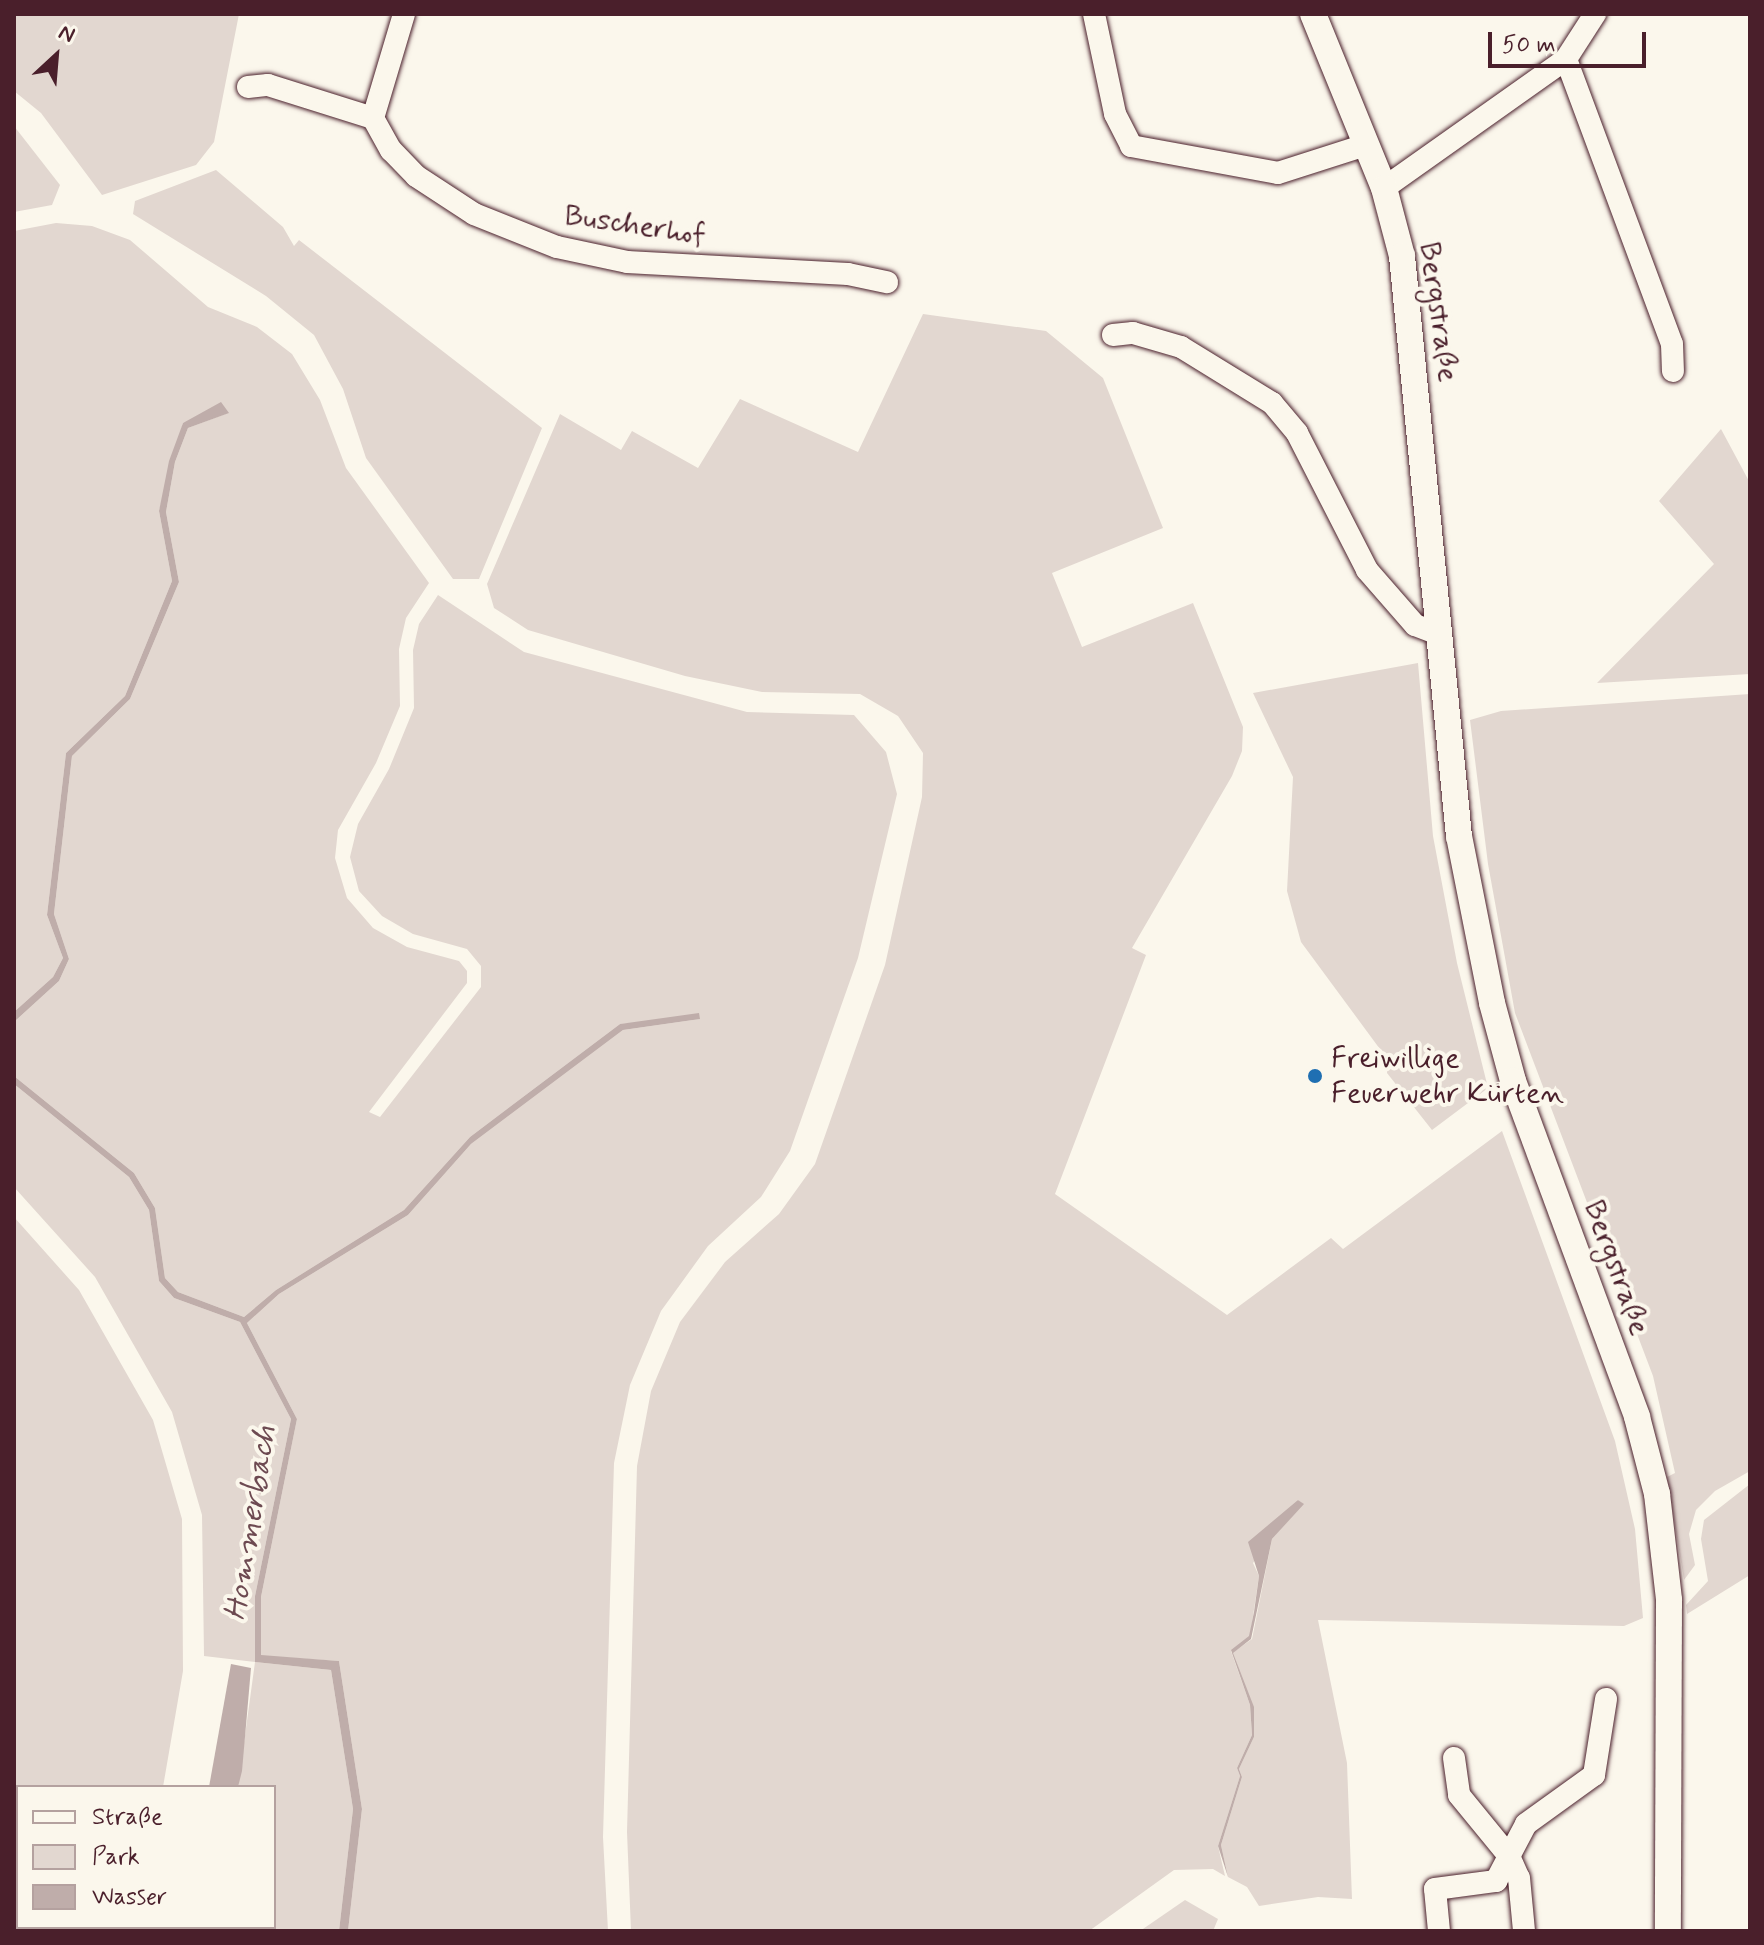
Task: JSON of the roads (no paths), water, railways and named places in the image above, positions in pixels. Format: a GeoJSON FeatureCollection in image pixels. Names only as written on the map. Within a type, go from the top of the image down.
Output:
{"type":"FeatureCollection","features":[{"type":"Feature","properties":{"kind":"main road","name":"Bergstraße"},"geometry":{"type":"LineString","coordinates":[[1313,14],[1384,188],[1413,328],[1459,836],[1492,1003],[1513,1081],[1637,1417],[1657,1494],[1669,1600],[1668,1931]]}},
{"type":"Feature","properties":{"kind":"street"},"geometry":{"type":"LineString","coordinates":[[248,87],[268,85],[373,118],[404,14]]}},
{"type":"Feature","properties":{"kind":"street"},"geometry":{"type":"LineString","coordinates":[[1094,14],[1115,114],[1131,146],[1278,173],[1365,145]]}},
{"type":"Feature","properties":{"kind":"street"},"geometry":{"type":"LineString","coordinates":[[1384,188],[1566,59],[1595,14]]}},
{"type":"Feature","properties":{"kind":"street"},"geometry":{"type":"LineString","coordinates":[[1566,59],[1672,344],[1673,371]]}},
{"type":"Feature","properties":{"kind":"street","name":"Buscherhof"},"geometry":{"type":"LineString","coordinates":[[373,118],[391,150],[416,176],[474,214],[557,247],[627,262],[848,274],[887,282]]}},
{"type":"Feature","properties":{"kind":"street"},"geometry":{"type":"LineString","coordinates":[[1113,335],[1133,333],[1181,347],[1272,403],[1297,433],[1367,570],[1415,625],[1439,634]]}},
{"type":"Feature","properties":{"kind":"street"},"geometry":{"type":"LineString","coordinates":[[1439,1931],[1435,1889],[1496,1881],[1526,1824],[1594,1775],[1606,1699]]}},
{"type":"Feature","properties":{"kind":"street"},"geometry":{"type":"LineString","coordinates":[[1454,1758],[1459,1795],[1509,1856],[1519,1878],[1524,1931]]}},
{"type":"Feature","properties":{"kind":"water"},"geometry":{"type":"Polygon","coordinates":[[[221,402],[229,413],[188,428],[175,462],[166,512],[179,582],[130,699],[72,756],[54,914],[69,959],[59,981],[14,1022],[14,1012],[53,977],[63,958],[47,915],[66,753],[125,696],[172,581],[159,511],[169,461],[183,423],[221,402]]]}},
{"type":"Feature","properties":{"kind":"water"},"geometry":{"type":"Polygon","coordinates":[[[699,1013],[700,1019],[623,1030],[471,1144],[408,1215],[279,1294],[247,1323],[297,1419],[261,1597],[261,1655],[339,1661],[362,1809],[348,1931],[339,1931],[353,1809],[331,1670],[255,1662],[255,1596],[291,1419],[240,1322],[174,1298],[159,1281],[149,1210],[129,1177],[14,1084],[14,1076],[134,1173],[155,1208],[165,1278],[178,1292],[244,1317],[276,1290],[404,1210],[470,1137],[620,1024],[699,1013]]]}},
{"type":"Feature","properties":{"kind":"water"},"geometry":{"type":"Polygon","coordinates":[[[1298,1500],[1304,1504],[1272,1539],[1251,1639],[1233,1653],[1254,1707],[1254,1737],[1239,1769],[1242,1777],[1221,1845],[1228,1877],[1218,1846],[1240,1776],[1237,1768],[1252,1735],[1250,1705],[1231,1650],[1249,1636],[1254,1612],[1259,1576],[1248,1542],[1298,1500]]]}},
{"type":"Feature","properties":{"kind":"water"},"geometry":{"type":"Polygon","coordinates":[[[231,1664],[251,1668],[238,1785],[209,1785],[231,1664]]]}},
{"type":"Feature","properties":{"kind":"place","name":"Freiwillige Feuerwehr Kürten"},"geometry":{"type":"Point","coordinates":[1315,1076]}},
{"type":"Feature","properties":{"kind":"water label","name":"Hommerbach"},"geometry":{"type":"Point","coordinates":[251,1523]}}]}
